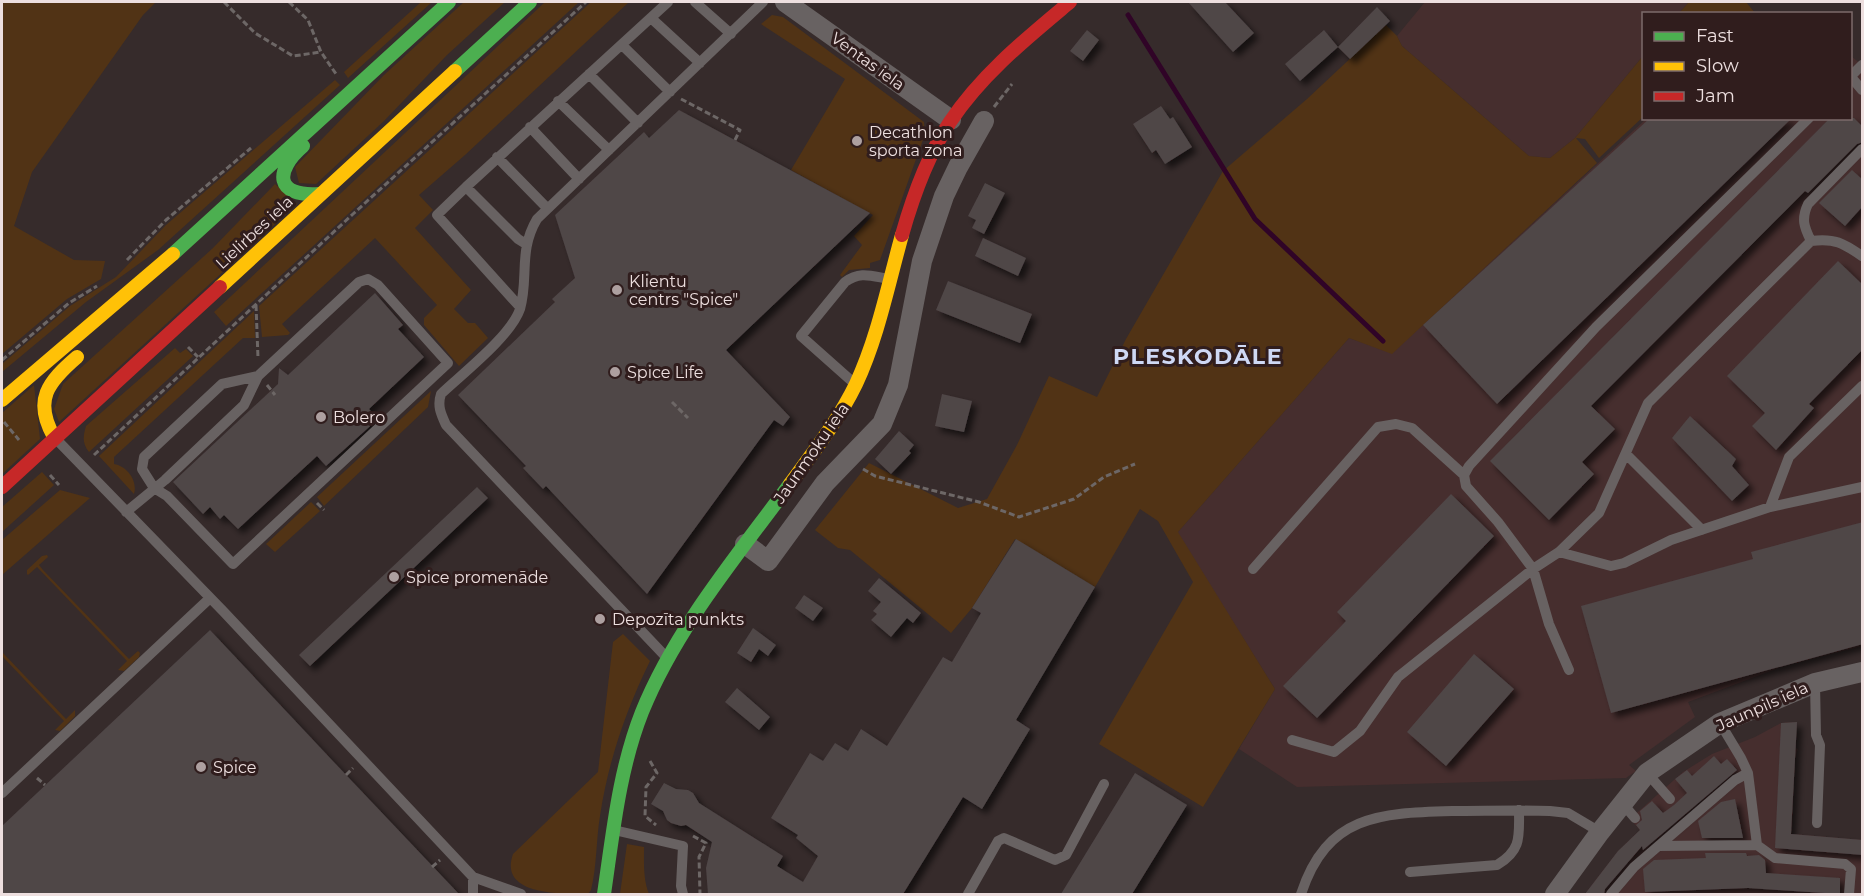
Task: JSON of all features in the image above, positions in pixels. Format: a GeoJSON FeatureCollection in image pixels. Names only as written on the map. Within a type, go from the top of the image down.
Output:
{"type":"FeatureCollection","features":[{"type":"Feature","properties":{"kind":"main road"},"geometry":{"type":"LineString","coordinates":[[2,400],[168,260],[448,2]]}},
{"type":"Feature","properties":{"kind":"main road"},"geometry":{"type":"LineString","coordinates":[[427,96],[457,56],[514,2]]}},
{"type":"Feature","properties":{"kind":"main road","name":"Lielirbes iela"},"geometry":{"type":"LineString","coordinates":[[2,487],[530,2]]}},
{"type":"Feature","properties":{"kind":"main road","name":"Jaunmoku iela"},"geometry":{"type":"LineString","coordinates":[[604,894],[620,787],[628,753],[642,712],[667,658],[703,602],[834,424],[856,384],[872,345],[905,222],[924,171],[951,120],[979,84],[1014,49],[1071,2]]}},
{"type":"Feature","properties":{"kind":"main road"},"geometry":{"type":"LineString","coordinates":[[319,194],[301,195],[292,192],[287,187],[283,172],[296,152],[323,126],[334,106]]}},
{"type":"Feature","properties":{"kind":"main road"},"geometry":{"type":"LineString","coordinates":[[221,229],[241,206],[264,171]]}},
{"type":"Feature","properties":{"kind":"main road"},"geometry":{"type":"LineString","coordinates":[[84,312],[146,268],[168,260]]}},
{"type":"Feature","properties":{"kind":"main road"},"geometry":{"type":"LineString","coordinates":[[54,437],[44,420],[42,409],[45,396],[50,384],[85,350]]}},
{"type":"Feature","properties":{"kind":"street","name":"Ventas iela"},"geometry":{"type":"LineString","coordinates":[[785,2],[951,120]]}},
{"type":"Feature","properties":{"kind":"street","name":"Jaunmoku iela"},"geometry":{"type":"LineString","coordinates":[[746,544],[768,561],[825,483],[882,424],[898,385],[922,261],[944,196],[984,121]]}},
{"type":"Feature","properties":{"kind":"street"},"geometry":{"type":"LineString","coordinates":[[897,255],[922,261]]}},
{"type":"Feature","properties":{"kind":"street","name":"Jaunpils iela"},"geometry":{"type":"LineString","coordinates":[[1555,894],[1600,831],[1629,811],[1647,773],[1719,723],[1815,683],[1863,672]]}},
{"type":"Feature","properties":{"kind":"lane"},"geometry":{"type":"LineString","coordinates":[[520,307],[437,215],[497,157],[668,2]]}},
{"type":"Feature","properties":{"kind":"lane"},"geometry":{"type":"LineString","coordinates":[[695,2],[731,34]]}},
{"type":"Feature","properties":{"kind":"lane"},"geometry":{"type":"LineString","coordinates":[[667,658],[446,425],[439,408],[441,394],[499,339],[515,320],[520,307],[526,244],[534,224],[547,208],[638,123],[674,94],[700,63],[763,2]]}},
{"type":"Feature","properties":{"kind":"lane"},"geometry":{"type":"LineString","coordinates":[[651,18],[700,63]]}},
{"type":"Feature","properties":{"kind":"lane"},"geometry":{"type":"LineString","coordinates":[[622,45],[674,94]]}},
{"type":"Feature","properties":{"kind":"lane"},"geometry":{"type":"LineString","coordinates":[[1852,76],[1863,65]]}},
{"type":"Feature","properties":{"kind":"lane"},"geometry":{"type":"LineString","coordinates":[[589,74],[638,123]]}},
{"type":"Feature","properties":{"kind":"lane"},"geometry":{"type":"LineString","coordinates":[[1852,78],[1863,90]]}},
{"type":"Feature","properties":{"kind":"lane"},"geometry":{"type":"LineString","coordinates":[[558,101],[609,150]]}},
{"type":"Feature","properties":{"kind":"lane"},"geometry":{"type":"LineString","coordinates":[[1464,476],[1469,466],[1596,327],[1807,120]]}},
{"type":"Feature","properties":{"kind":"lane"},"geometry":{"type":"LineString","coordinates":[[530,127],[579,179]]}},
{"type":"Feature","properties":{"kind":"lane"},"geometry":{"type":"LineString","coordinates":[[1811,241],[1802,215],[1808,204],[1863,148]]}},
{"type":"Feature","properties":{"kind":"lane"},"geometry":{"type":"LineString","coordinates":[[497,157],[547,208]]}},
{"type":"Feature","properties":{"kind":"lane"},"geometry":{"type":"LineString","coordinates":[[466,187],[526,244]]}},
{"type":"Feature","properties":{"kind":"lane"},"geometry":{"type":"LineString","coordinates":[[1292,740],[1334,752],[1360,730],[1398,677],[1559,552],[1599,513],[1648,403],[1811,241],[1840,241],[1863,256]]}},
{"type":"Feature","properties":{"kind":"lane"},"geometry":{"type":"LineString","coordinates":[[856,384],[801,336],[844,282],[854,275],[867,274],[891,279]]}},
{"type":"Feature","properties":{"kind":"lane"},"geometry":{"type":"LineString","coordinates":[[126,512],[154,488],[244,405],[258,376],[359,282],[368,279],[378,285],[448,363],[233,564],[167,496],[154,488],[142,469],[144,457],[222,384],[258,376]]}},
{"type":"Feature","properties":{"kind":"lane"},"geometry":{"type":"LineString","coordinates":[[1770,507],[1790,457],[1863,386]]}},
{"type":"Feature","properties":{"kind":"lane"},"geometry":{"type":"LineString","coordinates":[[1253,569],[1378,427],[1396,424],[1412,428],[1464,476],[1466,486],[1498,522],[1533,570],[1549,624],[1569,670]]}},
{"type":"Feature","properties":{"kind":"lane"},"geometry":{"type":"LineString","coordinates":[[54,437],[473,877],[521,894]]}},
{"type":"Feature","properties":{"kind":"lane"},"geometry":{"type":"LineString","coordinates":[[1626,454],[1702,530]]}},
{"type":"Feature","properties":{"kind":"lane"},"geometry":{"type":"LineString","coordinates":[[1559,552],[1611,566],[1624,563],[1671,540],[1770,507],[1863,487]]}},
{"type":"Feature","properties":{"kind":"lane"},"geometry":{"type":"LineString","coordinates":[[2,793],[209,599]]}},
{"type":"Feature","properties":{"kind":"lane"},"geometry":{"type":"LineString","coordinates":[[1815,683],[1816,735],[1820,745],[1817,823]]}},
{"type":"Feature","properties":{"kind":"lane"},"geometry":{"type":"LineString","coordinates":[[1719,723],[1748,773],[1757,845]]}},
{"type":"Feature","properties":{"kind":"lane"},"geometry":{"type":"LineString","coordinates":[[1647,773],[1670,799]]}},
{"type":"Feature","properties":{"kind":"lane"},"geometry":{"type":"LineString","coordinates":[[1611,894],[1634,867],[1735,780],[1748,773]]}},
{"type":"Feature","properties":{"kind":"lane"},"geometry":{"type":"LineString","coordinates":[[968,894],[998,841],[1004,838],[1055,860],[1066,855],[1104,784]]}},
{"type":"Feature","properties":{"kind":"lane"},"geometry":{"type":"LineString","coordinates":[[1301,894],[1308,873],[1326,847],[1343,832],[1381,815],[1407,812],[1519,810],[1568,813],[1600,831]]}},
{"type":"Feature","properties":{"kind":"lane"},"geometry":{"type":"LineString","coordinates":[[1410,872],[1497,865],[1506,860],[1514,852],[1519,840],[1519,810]]}},
{"type":"Feature","properties":{"kind":"lane"},"geometry":{"type":"LineString","coordinates":[[613,830],[683,846],[681,886],[683,894]]}},
{"type":"Feature","properties":{"kind":"lane"},"geometry":{"type":"LineString","coordinates":[[1659,846],[1757,845],[1775,858],[1845,864],[1851,869],[1849,894]]}},
{"type":"Feature","properties":{"kind":"lane"},"geometry":{"type":"LineString","coordinates":[[473,877],[473,894]]}},
{"type":"Feature","properties":{"kind":"path"},"geometry":{"type":"LineString","coordinates":[[224,2],[255,33],[293,56],[321,52]]}},
{"type":"Feature","properties":{"kind":"path"},"geometry":{"type":"LineString","coordinates":[[289,2],[308,20],[321,52],[336,74]]}},
{"type":"Feature","properties":{"kind":"path"},"geometry":{"type":"LineString","coordinates":[[94,455],[586,2]]}},
{"type":"Feature","properties":{"kind":"path"},"geometry":{"type":"LineString","coordinates":[[328,81],[344,67]]}},
{"type":"Feature","properties":{"kind":"path"},"geometry":{"type":"LineString","coordinates":[[984,121],[1017,79]]}},
{"type":"Feature","properties":{"kind":"path"},"geometry":{"type":"LineString","coordinates":[[674,94],[740,130],[735,140]]}},
{"type":"Feature","properties":{"kind":"path"},"geometry":{"type":"LineString","coordinates":[[122,266],[166,220],[255,145]]}},
{"type":"Feature","properties":{"kind":"path"},"geometry":{"type":"LineString","coordinates":[[2,360],[69,303],[103,283]]}},
{"type":"Feature","properties":{"kind":"path"},"geometry":{"type":"LineString","coordinates":[[256,304],[258,376]]}},
{"type":"Feature","properties":{"kind":"path"},"geometry":{"type":"LineString","coordinates":[[184,344],[198,357]]}},
{"type":"Feature","properties":{"kind":"path"},"geometry":{"type":"LineString","coordinates":[[672,402],[688,418]]}},
{"type":"Feature","properties":{"kind":"path"},"geometry":{"type":"LineString","coordinates":[[9,415],[3,421],[21,443]]}},
{"type":"Feature","properties":{"kind":"path"},"geometry":{"type":"LineString","coordinates":[[846,459],[874,476],[979,502],[1019,517],[1074,499],[1104,477],[1135,464]]}},
{"type":"Feature","properties":{"kind":"path"},"geometry":{"type":"LineString","coordinates":[[46,472],[59,485]]}},
{"type":"Feature","properties":{"kind":"path"},"geometry":{"type":"LineString","coordinates":[[646,754],[657,773],[646,787],[645,816],[664,828]]}},
{"type":"Feature","properties":{"kind":"path"},"geometry":{"type":"LineString","coordinates":[[688,833],[706,843],[699,857],[700,894]]}},
{"type":"Feature","properties":{"kind":"shaded area"},"geometry":{"type":"Polygon","coordinates":[[[2,2],[156,2],[143,15],[32,172],[14,226],[74,260],[105,261],[101,279],[67,299],[2,354],[2,2]]]}},
{"type":"Feature","properties":{"kind":"shaded area"},"geometry":{"type":"Polygon","coordinates":[[[421,2],[432,2],[348,78],[344,72],[421,2]]]}},
{"type":"Feature","properties":{"kind":"shaded area"},"geometry":{"type":"Polygon","coordinates":[[[464,2],[505,2],[447,55],[384,121],[316,184],[299,183],[295,167],[384,75],[464,2]]]}},
{"type":"Feature","properties":{"kind":"shaded area"},"geometry":{"type":"Polygon","coordinates":[[[545,2],[579,2],[226,326],[214,312],[545,2]]]}},
{"type":"Feature","properties":{"kind":"shaded area"},"geometry":{"type":"Polygon","coordinates":[[[591,2],[629,2],[419,195],[433,210],[415,228],[471,290],[454,309],[468,323],[475,323],[488,338],[459,366],[424,325],[424,318],[437,305],[375,238],[282,324],[290,333],[288,335],[262,337],[259,306],[591,2]]]}},
{"type":"Feature","properties":{"kind":"shaded area"},"geometry":{"type":"Polygon","coordinates":[[[1425,2],[1689,2],[1680,12],[1642,12],[1642,57],[1575,138],[1550,158],[1529,156],[1402,46],[1397,36],[1425,2]]]}},
{"type":"Feature","properties":{"kind":"shaded area"},"geometry":{"type":"Polygon","coordinates":[[[1689,2],[1746,2],[1754,12],[1680,12],[1689,2]]]}},
{"type":"Feature","properties":{"kind":"shaded area","name":"Decathlon sporta zona"},"geometry":{"type":"Polygon","coordinates":[[[772,15],[783,17],[924,122],[925,134],[880,260],[870,263],[870,268],[849,270],[842,277],[840,275],[862,245],[854,236],[873,215],[791,170],[845,79],[761,24],[772,15]]]}},
{"type":"Feature","properties":{"kind":"shaded area"},"geometry":{"type":"Polygon","coordinates":[[[1386,25],[1397,36],[1402,46],[1529,156],[1550,158],[1575,138],[1642,57],[1642,118],[1599,158],[1585,139],[1576,138],[1597,163],[1392,354],[1349,338],[1178,532],[1275,689],[1203,807],[1099,744],[1193,582],[1158,521],[1140,509],[1095,587],[1015,539],[972,608],[951,633],[850,550],[838,548],[815,530],[869,463],[958,508],[987,499],[1017,445],[1049,376],[1097,397],[1126,339],[1223,171],[1307,99],[1386,25]]]}},
{"type":"Feature","properties":{"kind":"shaded area"},"geometry":{"type":"Polygon","coordinates":[[[1852,57],[1862,65],[1862,646],[1781,667],[1688,702],[1695,717],[1629,765],[1636,771],[1626,778],[1297,787],[1239,749],[1275,689],[1177,533],[1349,338],[1392,353],[1645,120],[1852,120],[1852,57]]]}},
{"type":"Feature","properties":{"kind":"shaded area"},"geometry":{"type":"Polygon","coordinates":[[[335,80],[340,85],[158,250],[86,302],[2,372],[2,364],[70,306],[116,277],[166,225],[335,80]]]}},
{"type":"Feature","properties":{"kind":"shaded area"},"geometry":{"type":"Polygon","coordinates":[[[275,184],[297,204],[59,422],[54,409],[63,384],[213,248],[275,184]]]}},
{"type":"Feature","properties":{"kind":"shaded area"},"geometry":{"type":"Polygon","coordinates":[[[254,311],[255,338],[243,338],[114,457],[114,464],[127,471],[133,479],[134,494],[99,456],[254,311]]]}},
{"type":"Feature","properties":{"kind":"shaded area"},"geometry":{"type":"Polygon","coordinates":[[[175,348],[180,353],[186,349],[193,356],[89,452],[84,440],[86,426],[175,348]]]}},
{"type":"Feature","properties":{"kind":"shaded area"},"geometry":{"type":"Polygon","coordinates":[[[34,385],[40,439],[2,474],[2,413],[34,385]]]}},
{"type":"Feature","properties":{"kind":"shaded area"},"geometry":{"type":"Polygon","coordinates":[[[431,391],[428,407],[324,506],[317,497],[431,391]]]}},
{"type":"Feature","properties":{"kind":"shaded area"},"geometry":{"type":"Polygon","coordinates":[[[42,472],[54,485],[2,532],[2,507],[42,472]]]}},
{"type":"Feature","properties":{"kind":"shaded area"},"geometry":{"type":"Polygon","coordinates":[[[60,490],[90,498],[2,575],[2,540],[60,490]]]}},
{"type":"Feature","properties":{"kind":"shaded area"},"geometry":{"type":"Polygon","coordinates":[[[311,502],[320,511],[275,552],[266,544],[311,502]]]}},
{"type":"Feature","properties":{"kind":"shaded area"},"geometry":{"type":"Polygon","coordinates":[[[47,555],[48,557],[39,565],[43,570],[129,659],[138,651],[140,653],[139,657],[124,671],[118,670],[127,661],[37,567],[27,574],[27,570],[42,556],[47,555]]]}},
{"type":"Feature","properties":{"kind":"shaded area"},"geometry":{"type":"Polygon","coordinates":[[[623,634],[650,661],[633,698],[613,756],[603,796],[591,890],[588,894],[577,894],[535,890],[523,885],[515,878],[511,868],[513,854],[598,772],[613,642],[623,634]]]}},
{"type":"Feature","properties":{"kind":"shaded area"},"geometry":{"type":"Polygon","coordinates":[[[2,652],[66,719],[75,710],[75,716],[60,731],[55,730],[64,721],[2,656],[2,652]]]}},
{"type":"Feature","properties":{"kind":"shaded area"},"geometry":{"type":"Polygon","coordinates":[[[1797,722],[1796,748],[1798,749],[1795,758],[1792,834],[1862,840],[1862,894],[1585,894],[1618,851],[1640,830],[1630,819],[1683,772],[1712,754],[1755,737],[1781,723],[1797,722]]]}},
{"type":"Feature","properties":{"kind":"shaded area"},"geometry":{"type":"Polygon","coordinates":[[[627,844],[644,847],[645,877],[649,894],[620,894],[627,844]]]}},
{"type":"Feature","properties":{"kind":"building"},"geometry":{"type":"Polygon","coordinates":[[[1188,2],[1225,2],[1254,33],[1233,52],[1188,2]]]}},
{"type":"Feature","properties":{"kind":"building"},"geometry":{"type":"Polygon","coordinates":[[[1377,7],[1390,21],[1350,59],[1338,47],[1377,7]]]}},
{"type":"Feature","properties":{"kind":"building"},"geometry":{"type":"Polygon","coordinates":[[[1087,30],[1099,40],[1083,61],[1070,51],[1087,30]]]}},
{"type":"Feature","properties":{"kind":"building"},"geometry":{"type":"Polygon","coordinates":[[[1324,30],[1338,47],[1300,81],[1285,64],[1324,30]]]}},
{"type":"Feature","properties":{"kind":"building"},"geometry":{"type":"Polygon","coordinates":[[[1161,106],[1170,119],[1173,117],[1192,147],[1165,164],[1156,150],[1152,153],[1133,124],[1161,106]]]}},
{"type":"Feature","properties":{"kind":"building","name":"Spice Life"},"geometry":{"type":"Polygon","coordinates":[[[679,110],[870,213],[726,350],[790,417],[783,426],[774,420],[647,594],[546,486],[543,489],[523,468],[526,466],[458,395],[555,302],[552,299],[575,278],[555,215],[644,132],[649,138],[679,110]]]}},
{"type":"Feature","properties":{"kind":"building"},"geometry":{"type":"Polygon","coordinates":[[[1854,118],[1863,127],[1863,142],[1857,144],[1808,193],[1805,191],[1591,406],[1615,429],[1582,462],[1594,474],[1549,520],[1490,461],[1828,120],[1852,120],[1854,118]]]}},
{"type":"Feature","properties":{"kind":"building"},"geometry":{"type":"Polygon","coordinates":[[[1648,120],[1790,120],[1497,404],[1423,325],[1648,120]]]}},
{"type":"Feature","properties":{"kind":"building"},"geometry":{"type":"Polygon","coordinates":[[[1852,170],[1863,180],[1863,206],[1845,226],[1819,203],[1852,170]]]}},
{"type":"Feature","properties":{"kind":"building"},"geometry":{"type":"Polygon","coordinates":[[[985,183],[1005,193],[984,234],[972,228],[976,220],[968,216],[985,183]]]}},
{"type":"Feature","properties":{"kind":"building"},"geometry":{"type":"Polygon","coordinates":[[[983,238],[1026,258],[1018,276],[975,256],[983,238]]]}},
{"type":"Feature","properties":{"kind":"building"},"geometry":{"type":"Polygon","coordinates":[[[1838,261],[1863,285],[1863,349],[1809,404],[1814,408],[1776,450],[1752,426],[1765,413],[1727,376],[1838,261]]]}},
{"type":"Feature","properties":{"kind":"building"},"geometry":{"type":"Polygon","coordinates":[[[948,281],[1032,314],[1020,343],[936,310],[948,281]]]}},
{"type":"Feature","properties":{"kind":"building","name":"Bolero"},"geometry":{"type":"Polygon","coordinates":[[[375,293],[403,325],[398,329],[424,357],[369,409],[378,419],[326,466],[317,456],[238,529],[224,515],[220,519],[210,507],[203,514],[173,482],[278,384],[279,368],[288,375],[375,293]]]}},
{"type":"Feature","properties":{"kind":"building"},"geometry":{"type":"Polygon","coordinates":[[[942,394],[972,401],[964,432],[935,426],[942,394]]]}},
{"type":"Feature","properties":{"kind":"building"},"geometry":{"type":"Polygon","coordinates":[[[1690,416],[1736,459],[1732,466],[1749,485],[1732,501],[1672,438],[1690,416]]]}},
{"type":"Feature","properties":{"kind":"building"},"geometry":{"type":"Polygon","coordinates":[[[899,431],[914,445],[909,451],[911,453],[891,474],[875,459],[899,431]]]}},
{"type":"Feature","properties":{"kind":"building","name":"Spice promenāde"},"geometry":{"type":"Polygon","coordinates":[[[477,487],[488,498],[310,666],[299,655],[477,487]]]}},
{"type":"Feature","properties":{"kind":"building"},"geometry":{"type":"Polygon","coordinates":[[[1451,494],[1494,536],[1317,718],[1283,686],[1346,621],[1337,612],[1451,494]]]}},
{"type":"Feature","properties":{"kind":"building"},"geometry":{"type":"Polygon","coordinates":[[[1863,522],[1863,644],[1611,713],[1581,606],[1753,559],[1751,552],[1863,522]]]}},
{"type":"Feature","properties":{"kind":"building"},"geometry":{"type":"Polygon","coordinates":[[[1016,539],[1095,587],[1016,720],[1030,729],[982,809],[963,797],[903,894],[708,894],[706,868],[712,842],[686,825],[671,823],[663,811],[651,804],[664,783],[693,793],[699,803],[783,856],[777,866],[803,882],[818,856],[796,838],[798,835],[771,818],[810,753],[823,761],[835,743],[848,751],[861,729],[887,746],[943,657],[952,662],[981,613],[972,608],[1016,539]]]}},
{"type":"Feature","properties":{"kind":"building"},"geometry":{"type":"Polygon","coordinates":[[[879,578],[921,613],[913,623],[907,618],[891,637],[871,620],[877,614],[873,611],[881,602],[868,591],[879,578]]]}},
{"type":"Feature","properties":{"kind":"building"},"geometry":{"type":"Polygon","coordinates":[[[804,595],[823,608],[813,621],[795,608],[804,595]]]}},
{"type":"Feature","properties":{"kind":"building"},"geometry":{"type":"Polygon","coordinates":[[[753,628],[776,645],[768,656],[759,649],[751,662],[737,653],[753,628]]]}},
{"type":"Feature","properties":{"kind":"building","name":"Spice"},"geometry":{"type":"Polygon","coordinates":[[[210,630],[459,894],[2,894],[2,826],[210,630]]]}},
{"type":"Feature","properties":{"kind":"building"},"geometry":{"type":"Polygon","coordinates":[[[1474,654],[1514,689],[1446,766],[1407,732],[1474,654]]]}},
{"type":"Feature","properties":{"kind":"building"},"geometry":{"type":"Polygon","coordinates":[[[737,688],[770,717],[759,730],[725,702],[737,688]]]}},
{"type":"Feature","properties":{"kind":"building"},"geometry":{"type":"Polygon","coordinates":[[[1797,722],[1791,834],[1863,840],[1863,855],[1775,848],[1781,723],[1797,722]]]}},
{"type":"Feature","properties":{"kind":"building"},"geometry":{"type":"Polygon","coordinates":[[[1714,756],[1721,764],[1727,759],[1737,770],[1643,850],[1642,846],[1605,889],[1604,894],[1585,894],[1618,851],[1640,830],[1636,825],[1642,820],[1640,811],[1652,801],[1663,813],[1674,805],[1687,793],[1675,779],[1687,770],[1692,776],[1714,756]]]}},
{"type":"Feature","properties":{"kind":"building"},"geometry":{"type":"Polygon","coordinates":[[[1135,773],[1187,805],[1132,894],[1061,894],[1135,773]]]}},
{"type":"Feature","properties":{"kind":"building"},"geometry":{"type":"Polygon","coordinates":[[[1735,799],[1743,838],[1702,838],[1698,821],[1721,802],[1735,799]]]}},
{"type":"Feature","properties":{"kind":"building"},"geometry":{"type":"Polygon","coordinates":[[[1705,853],[1759,855],[1765,860],[1766,873],[1840,878],[1840,894],[1748,888],[1645,892],[1643,869],[1654,860],[1706,858],[1705,853]]]}},
{"type":"Feature","properties":{"kind":"waterway"},"geometry":{"type":"LineString","coordinates":[[1128,15],[1255,219],[1383,341]]}},
{"type":"Feature","properties":{"kind":"traffic: fast"},"geometry":{"type":"LineString","coordinates":[[173,254],[449,2]]}},
{"type":"Feature","properties":{"kind":"traffic: fast"},"geometry":{"type":"LineString","coordinates":[[455,71],[530,2]]}},
{"type":"Feature","properties":{"kind":"traffic: fast"},"geometry":{"type":"LineString","coordinates":[[303,146],[287,164],[284,180],[287,187],[294,191],[319,194]]}},
{"type":"Feature","properties":{"kind":"traffic: fast"},"geometry":{"type":"LineString","coordinates":[[604,894],[622,779],[634,734],[656,681],[672,651],[709,594],[790,484]]}},
{"type":"Feature","properties":{"kind":"traffic: slow"},"geometry":{"type":"LineString","coordinates":[[220,287],[455,71]]}},
{"type":"Feature","properties":{"kind":"traffic: slow"},"geometry":{"type":"LineString","coordinates":[[790,484],[834,423],[856,384],[877,329],[902,235]]}},
{"type":"Feature","properties":{"kind":"traffic: slow"},"geometry":{"type":"LineString","coordinates":[[2,400],[173,254]]}},
{"type":"Feature","properties":{"kind":"traffic: slow"},"geometry":{"type":"LineString","coordinates":[[54,437],[48,424],[44,402],[51,384],[77,357]]}},
{"type":"Feature","properties":{"kind":"traffic: jam"},"geometry":{"type":"LineString","coordinates":[[902,235],[928,162],[950,122],[991,72],[1070,2]]}},
{"type":"Feature","properties":{"kind":"traffic: jam"},"geometry":{"type":"LineString","coordinates":[[2,487],[220,287]]}},
{"type":"Feature","properties":{"kind":"place","name":"Decathlon sporta zona"},"geometry":{"type":"Point","coordinates":[857,141]}},
{"type":"Feature","properties":{"kind":"place","name":"Klientu centrs \"Spice\""},"geometry":{"type":"Point","coordinates":[617,290]}},
{"type":"Feature","properties":{"kind":"place","name":"Spice Life"},"geometry":{"type":"Point","coordinates":[615,372]}},
{"type":"Feature","properties":{"kind":"place","name":"Bolero"},"geometry":{"type":"Point","coordinates":[321,417]}},
{"type":"Feature","properties":{"kind":"place","name":"Spice promenāde"},"geometry":{"type":"Point","coordinates":[394,577]}},
{"type":"Feature","properties":{"kind":"place","name":"Depozīta punkts"},"geometry":{"type":"Point","coordinates":[600,619]}},
{"type":"Feature","properties":{"kind":"place","name":"Spice"},"geometry":{"type":"Point","coordinates":[201,767]}},
{"type":"Feature","properties":{"kind":"district","name":"PLESKODĀLE"},"geometry":{"type":"Point","coordinates":[1198,356]}}]}
